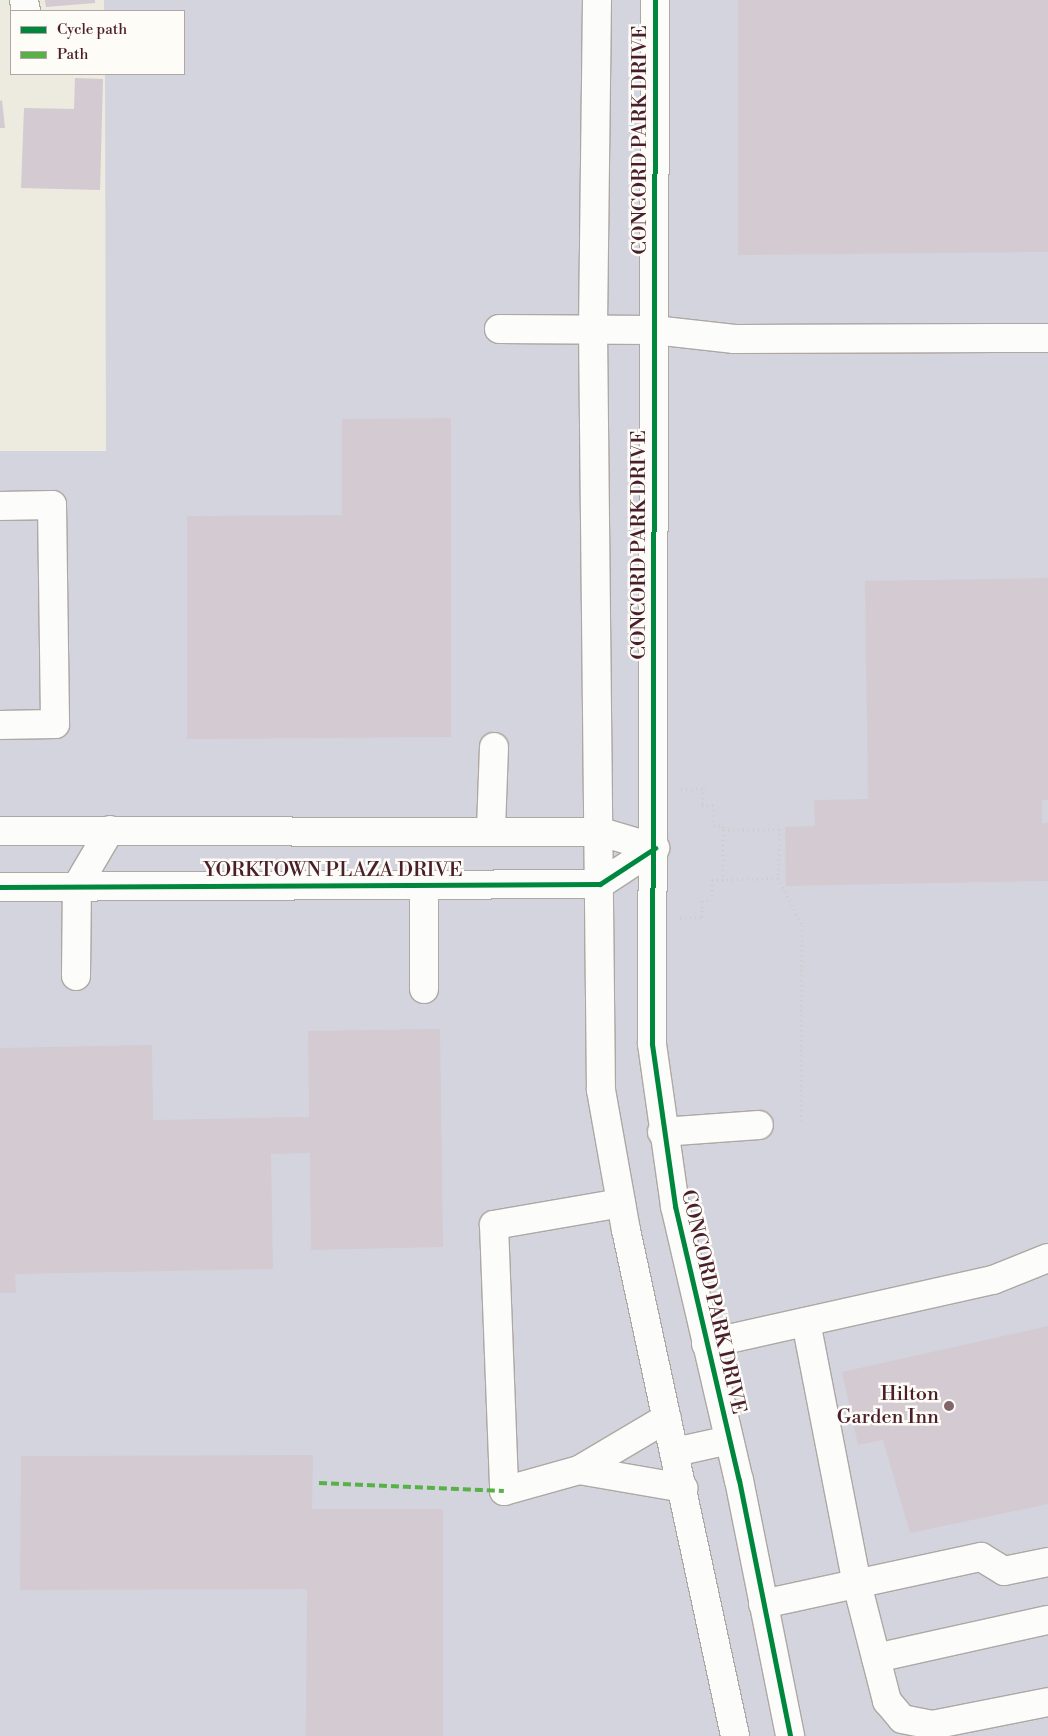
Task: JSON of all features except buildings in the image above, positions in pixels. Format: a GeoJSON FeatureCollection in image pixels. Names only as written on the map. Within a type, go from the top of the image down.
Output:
{"type":"FeatureCollection","features":[{"type":"Feature","properties":{"kind":"street","name":"CONCORD PARK DRIVE"},"geometry":{"type":"LineString","coordinates":[[597,0],[593,329],[602,832],[600,884],[601,1090],[621,1203],[735,1736]]}},
{"type":"Feature","properties":{"kind":"street","name":"CONCORD PARK DRIVE"},"geometry":{"type":"LineString","coordinates":[[655,0],[655,848],[652,1044],[662,1132],[706,1344],[729,1440],[790,1736]]}},
{"type":"Feature","properties":{"kind":"street"},"geometry":{"type":"LineString","coordinates":[[499,329],[654,330],[734,339],[1048,338]]}},
{"type":"Feature","properties":{"kind":"street"},"geometry":{"type":"LineString","coordinates":[[0,506],[52,505],[55,724],[0,725]]}},
{"type":"Feature","properties":{"kind":"street"},"geometry":{"type":"LineString","coordinates":[[491,829],[494,747]]}},
{"type":"Feature","properties":{"kind":"street","name":"YORKTOWN PLAZA DRIVE"},"geometry":{"type":"LineString","coordinates":[[0,831],[491,829],[602,832],[655,848]]}},
{"type":"Feature","properties":{"kind":"street"},"geometry":{"type":"LineString","coordinates":[[76,976],[77,886],[110,830]]}},
{"type":"Feature","properties":{"kind":"street"},"geometry":{"type":"LineString","coordinates":[[600,884],[655,848]]}},
{"type":"Feature","properties":{"kind":"street","name":"YORKTOWN PLAZA DRIVE"},"geometry":{"type":"LineString","coordinates":[[0,887],[600,884]]}},
{"type":"Feature","properties":{"kind":"street"},"geometry":{"type":"LineString","coordinates":[[424,885],[424,989]]}},
{"type":"Feature","properties":{"kind":"street"},"geometry":{"type":"LineString","coordinates":[[662,1132],[760,1126]]}},
{"type":"Feature","properties":{"kind":"street"},"geometry":{"type":"LineString","coordinates":[[621,1203],[494,1225],[504,1491],[579,1470],[667,1418]]}},
{"type":"Feature","properties":{"kind":"street"},"geometry":{"type":"LineString","coordinates":[[706,1344],[993,1280],[1048,1258]]}},
{"type":"Feature","properties":{"kind":"street"},"geometry":{"type":"LineString","coordinates":[[806,1322],[856,1584],[887,1701],[902,1719],[932,1725],[1048,1702]]}},
{"type":"Feature","properties":{"kind":"street"},"geometry":{"type":"LineString","coordinates":[[675,1452],[729,1440]]}},
{"type":"Feature","properties":{"kind":"street"},"geometry":{"type":"LineString","coordinates":[[579,1470],[683,1488]]}},
{"type":"Feature","properties":{"kind":"street"},"geometry":{"type":"LineString","coordinates":[[763,1604],[982,1557],[1004,1571],[1048,1562]]}},
{"type":"Feature","properties":{"kind":"street"},"geometry":{"type":"LineString","coordinates":[[876,1658],[1048,1620]]}},
{"type":"Feature","properties":{"kind":"path"},"geometry":{"type":"LineString","coordinates":[[679,799],[679,789],[704,788],[702,805],[714,805],[714,825],[723,826],[722,880]]}},
{"type":"Feature","properties":{"kind":"path"},"geometry":{"type":"LineString","coordinates":[[723,830],[780,829],[778,878],[802,925],[802,1123]]}},
{"type":"Feature","properties":{"kind":"path"},"geometry":{"type":"LineString","coordinates":[[679,908],[679,918],[702,918],[702,901],[712,900],[712,880],[778,878]]}},
{"type":"Feature","properties":{"kind":"shaded area"},"geometry":{"type":"Polygon","coordinates":[[[104,0],[1048,0],[1048,1736],[0,1736],[0,451],[106,451],[105,75],[185,75],[185,10],[104,10],[104,0]]]}},
{"type":"Feature","properties":{"kind":"marked path"},"geometry":{"type":"LineString","coordinates":[[319,1483],[504,1491]]}},
{"type":"Feature","properties":{"kind":"cycle path"},"geometry":{"type":"LineString","coordinates":[[655,0],[652,1044],[675,1206],[739,1480],[790,1736]]}},
{"type":"Feature","properties":{"kind":"cycle path"},"geometry":{"type":"LineString","coordinates":[[0,887],[600,884],[655,848]]}},
{"type":"Feature","properties":{"kind":"place","name":"Hilton Garden Inn"},"geometry":{"type":"Point","coordinates":[949,1406]}}]}
